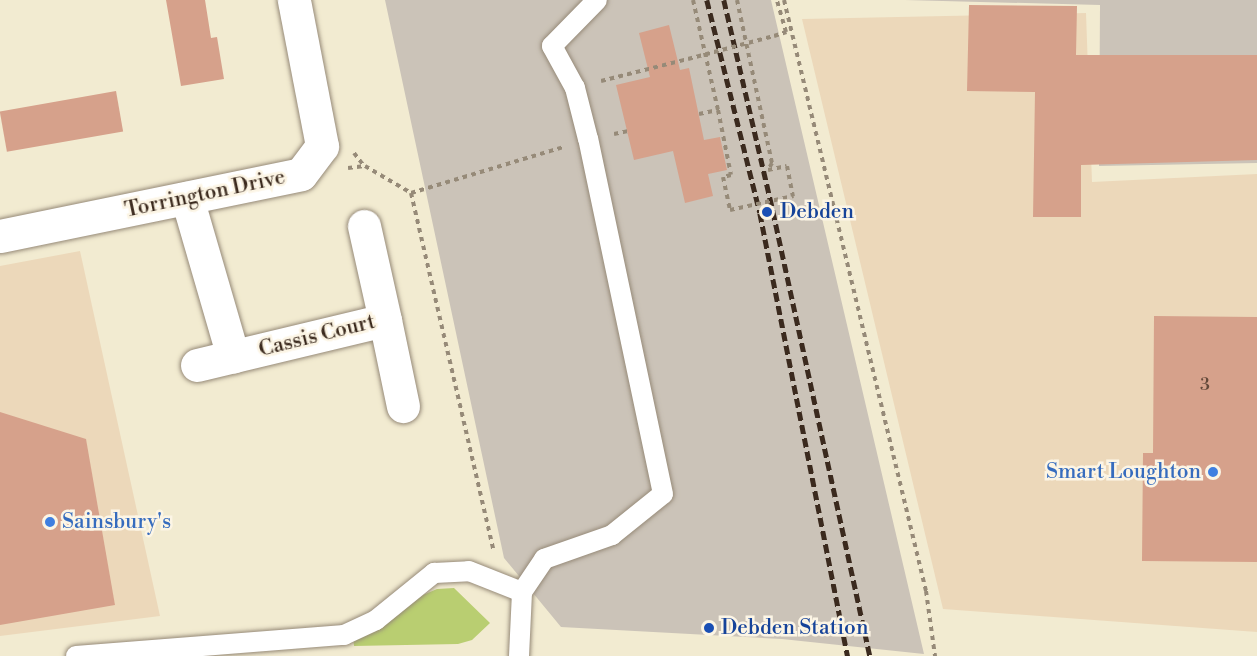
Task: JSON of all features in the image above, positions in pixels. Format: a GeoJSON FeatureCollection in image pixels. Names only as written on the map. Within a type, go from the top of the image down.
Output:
{"type":"FeatureCollection","features":[{"type":"Feature","properties":{"kind":"street","name":"Torrington Drive"},"geometry":{"type":"LineString","coordinates":[[0,236],[301,174],[322,146],[294,0]]}},
{"type":"Feature","properties":{"kind":"street","name":"Cassis Court"},"geometry":{"type":"LineString","coordinates":[[187,198],[233,356]]}},
{"type":"Feature","properties":{"kind":"street"},"geometry":{"type":"LineString","coordinates":[[364,226],[385,320]]}},
{"type":"Feature","properties":{"kind":"street","name":"Cassis Court"},"geometry":{"type":"LineString","coordinates":[[196,365],[385,320],[403,406]]}},
{"type":"Feature","properties":{"kind":"lane"},"geometry":{"type":"LineString","coordinates":[[519,656],[522,592],[544,559],[612,535],[663,494],[624,341],[588,139],[575,88],[552,46],[597,0]]}},
{"type":"Feature","properties":{"kind":"lane"},"geometry":{"type":"LineString","coordinates":[[76,656],[344,635],[376,620],[434,573],[469,571],[522,592]]}},
{"type":"Feature","properties":{"kind":"path"},"geometry":{"type":"LineString","coordinates":[[693,0],[731,175],[723,177],[730,210],[794,196],[787,166],[768,170],[772,163],[737,0]]}},
{"type":"Feature","properties":{"kind":"path"},"geometry":{"type":"LineString","coordinates":[[575,88],[786,32],[777,0]]}},
{"type":"Feature","properties":{"kind":"path"},"geometry":{"type":"LineString","coordinates":[[784,0],[926,591],[936,656]]}},
{"type":"Feature","properties":{"kind":"path"},"geometry":{"type":"LineString","coordinates":[[699,114],[718,110]]}},
{"type":"Feature","properties":{"kind":"path"},"geometry":{"type":"LineString","coordinates":[[411,193],[588,139],[628,131]]}},
{"type":"Feature","properties":{"kind":"path"},"geometry":{"type":"LineString","coordinates":[[301,174],[365,166],[411,193],[498,568],[522,592]]}},
{"type":"Feature","properties":{"kind":"shaded area"},"geometry":{"type":"Polygon","coordinates":[[[385,0],[771,0],[924,654],[782,639],[561,627],[504,558],[385,0]]]}},
{"type":"Feature","properties":{"kind":"shaded area"},"geometry":{"type":"Polygon","coordinates":[[[905,0],[1257,0],[1257,163],[1099,166],[1100,5],[905,0]]]}},
{"type":"Feature","properties":{"kind":"shaded area"},"geometry":{"type":"Polygon","coordinates":[[[1086,13],[1092,182],[1257,174],[1257,632],[943,609],[802,19],[1086,13]]]}},
{"type":"Feature","properties":{"kind":"shaded area"},"geometry":{"type":"Polygon","coordinates":[[[80,251],[160,616],[0,636],[0,266],[80,251]]]}},
{"type":"Feature","properties":{"kind":"green space"},"geometry":{"type":"Polygon","coordinates":[[[454,588],[490,623],[472,640],[458,644],[354,646],[353,637],[390,621],[423,595],[437,589],[454,588]]]}},
{"type":"Feature","properties":{"kind":"building"},"geometry":{"type":"Polygon","coordinates":[[[166,0],[205,0],[211,38],[217,37],[224,79],[181,86],[166,0]]]}},
{"type":"Feature","properties":{"kind":"building"},"geometry":{"type":"Polygon","coordinates":[[[969,5],[1077,6],[1076,55],[1257,55],[1257,160],[1081,165],[1081,217],[1033,217],[1035,92],[967,91],[969,5]]]}},
{"type":"Feature","properties":{"kind":"building"},"geometry":{"type":"Polygon","coordinates":[[[669,25],[680,70],[689,68],[704,140],[720,137],[727,170],[708,174],[713,196],[685,203],[673,151],[634,160],[616,85],[650,77],[639,33],[669,25]]]}},
{"type":"Feature","properties":{"kind":"building"},"geometry":{"type":"Polygon","coordinates":[[[116,91],[123,131],[7,152],[0,111],[116,91]]]}},
{"type":"Feature","properties":{"kind":"building"},"geometry":{"type":"Polygon","coordinates":[[[1154,316],[1257,317],[1257,562],[1142,561],[1143,453],[1153,453],[1154,316]]]}},
{"type":"Feature","properties":{"kind":"building","name":"Sainsbury's"},"geometry":{"type":"Polygon","coordinates":[[[0,412],[86,439],[115,605],[0,625],[0,412]]]}},
{"type":"Feature","properties":{"kind":"railway"},"geometry":{"type":"LineString","coordinates":[[707,0],[760,213],[848,656]]}},
{"type":"Feature","properties":{"kind":"railway"},"geometry":{"type":"LineString","coordinates":[[724,0],[773,211],[870,656]]}},
{"type":"Feature","properties":{"kind":"place","name":"Debden"},"geometry":{"type":"Point","coordinates":[767,212]}},
{"type":"Feature","properties":{"kind":"place","name":"Smart Loughton"},"geometry":{"type":"Point","coordinates":[1213,472]}},
{"type":"Feature","properties":{"kind":"place","name":"Sainsbury's"},"geometry":{"type":"Point","coordinates":[50,522]}},
{"type":"Feature","properties":{"kind":"place","name":"Debden Station"},"geometry":{"type":"Point","coordinates":[709,628]}}]}
